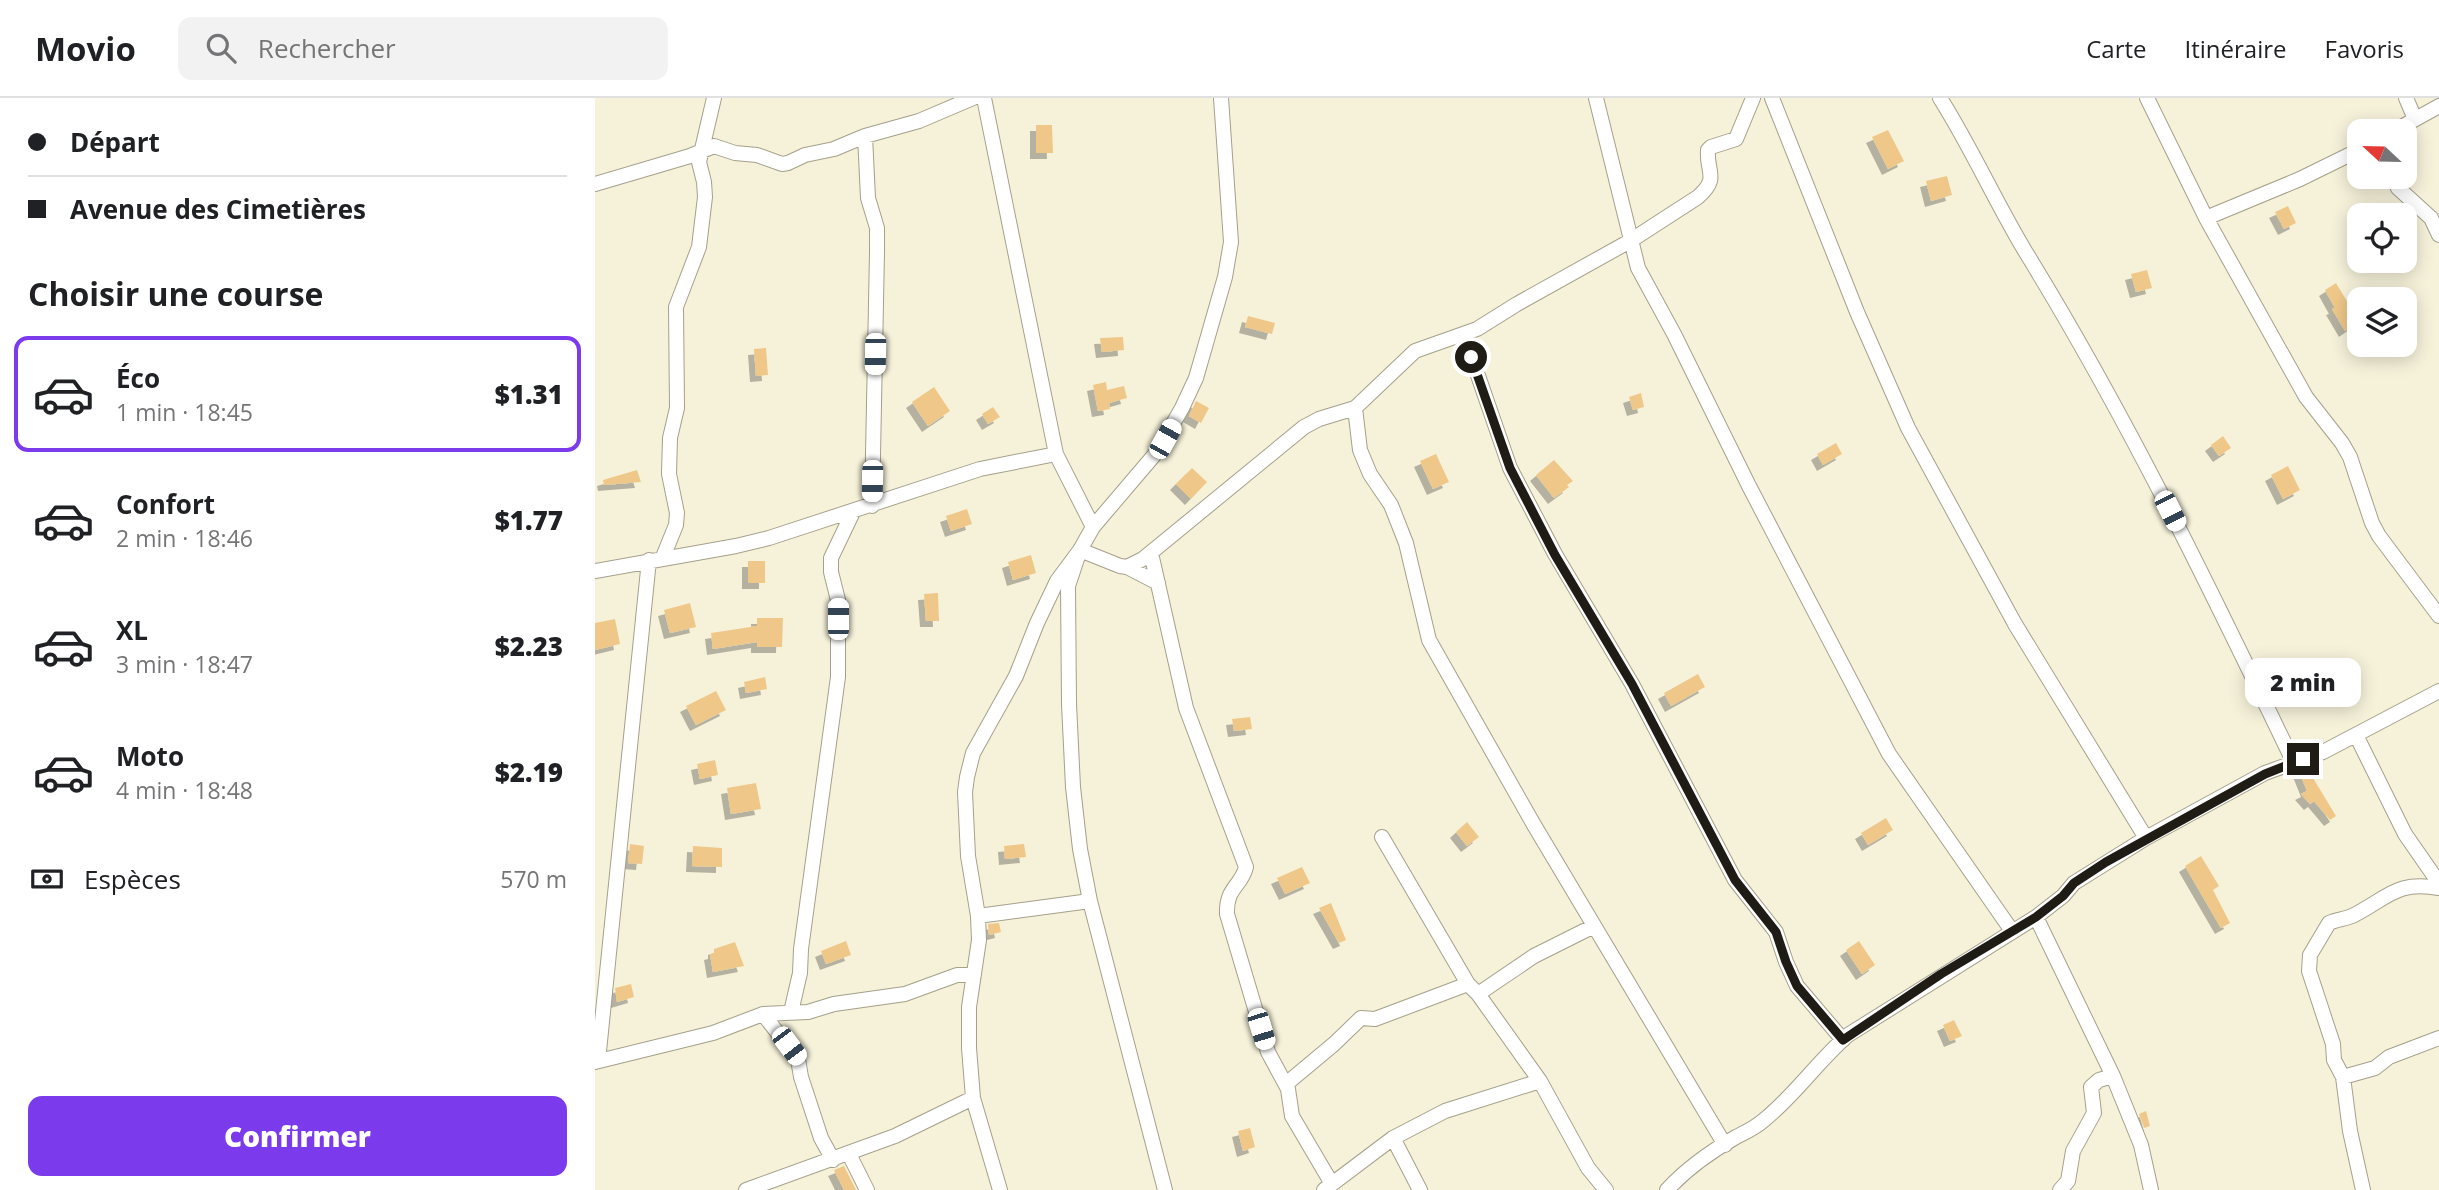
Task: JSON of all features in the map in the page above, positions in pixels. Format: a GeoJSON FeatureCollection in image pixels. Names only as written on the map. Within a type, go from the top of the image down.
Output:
{"type":"FeatureCollection","features":[{"type":"Feature","properties":{"kind":"street"},"geometry":{"type":"LineString","coordinates":[[714,98],[699,162],[705,197],[696,260],[676,307],[677,408],[669,456],[669,474],[677,513],[676,525],[656,559],[597,1061],[713,1033],[763,1014],[808,1012],[834,1004],[905,994],[957,975],[974,975]]}},
{"type":"Feature","properties":{"kind":"street"},"geometry":{"type":"LineString","coordinates":[[595,184],[690,156],[714,146],[735,153],[757,155],[782,164],[919,121],[973,98]]}},
{"type":"Feature","properties":{"kind":"street"},"geometry":{"type":"LineString","coordinates":[[985,98],[1056,454],[1093,527]]}},
{"type":"Feature","properties":{"kind":"street"},"geometry":{"type":"LineString","coordinates":[[1000,1190],[973,1098],[969,1016],[978,940],[978,916],[968,856],[965,792],[969,765],[1016,676],[1057,581],[1093,527],[1165,439],[1189,395],[1204,354],[1225,277],[1231,242],[1221,98]]}},
{"type":"Feature","properties":{"kind":"street"},"geometry":{"type":"LineString","coordinates":[[1596,98],[1638,268],[1889,754],[2012,932]]}},
{"type":"Feature","properties":{"kind":"street"},"geometry":{"type":"LineString","coordinates":[[1080,550],[1120,566],[1143,559],[1304,427],[1319,419],[1355,408],[1395,372],[1409,355],[1432,344],[1464,335],[1630,241],[1704,192],[1711,179],[1708,150],[1736,139],[1753,98]]}},
{"type":"Feature","properties":{"kind":"street"},"geometry":{"type":"LineString","coordinates":[[1772,98],[1857,312],[1908,428],[2015,624],[2146,838]]}},
{"type":"Feature","properties":{"kind":"street"},"geometry":{"type":"LineString","coordinates":[[1940,98],[2025,250],[2068,319],[2159,488],[2293,761]]}},
{"type":"Feature","properties":{"kind":"street"},"geometry":{"type":"LineString","coordinates":[[2147,98],[2206,218],[2306,397],[2350,457],[2379,536],[2439,616]]}},
{"type":"Feature","properties":{"kind":"street"},"geometry":{"type":"LineString","coordinates":[[2406,98],[2415,119],[2439,106]]}},
{"type":"Feature","properties":{"kind":"street"},"geometry":{"type":"LineString","coordinates":[[865,136],[867,198],[877,228],[872,506]]}},
{"type":"Feature","properties":{"kind":"street"},"geometry":{"type":"LineString","coordinates":[[2206,218],[2347,156]]}},
{"type":"Feature","properties":{"kind":"street"},"geometry":{"type":"LineString","coordinates":[[2400,189],[2431,218],[2439,235]]}},
{"type":"Feature","properties":{"kind":"street"},"geometry":{"type":"LineString","coordinates":[[1464,335],[1510,468],[1555,555],[1632,684],[1735,880],[1776,932],[1797,986],[1843,1040]]}},
{"type":"Feature","properties":{"kind":"street"},"geometry":{"type":"LineString","coordinates":[[1355,408],[1360,450],[1370,474],[1391,505],[1406,543],[1429,639],[1534,825],[1725,1145]]}},
{"type":"Feature","properties":{"kind":"street"},"geometry":{"type":"LineString","coordinates":[[595,571],[747,543],[872,506],[980,469],[1056,454]]}},
{"type":"Feature","properties":{"kind":"street"},"geometry":{"type":"LineString","coordinates":[[791,1012],[800,974],[801,949],[838,677],[838,600],[831,572],[831,558],[853,512]]}},
{"type":"Feature","properties":{"kind":"street"},"geometry":{"type":"LineString","coordinates":[[1080,550],[1068,586],[1069,704],[1073,787],[1080,849],[1090,901],[1165,1190]]}},
{"type":"Feature","properties":{"kind":"street"},"geometry":{"type":"LineString","coordinates":[[1151,553],[1186,708],[1246,866],[1242,877],[1228,896],[1227,914],[1268,1052],[1286,1084],[1291,1098],[1292,1116],[1328,1187],[1393,1138],[1445,1111],[1540,1081]]}},
{"type":"Feature","properties":{"kind":"street"},"geometry":{"type":"LineString","coordinates":[[1127,566],[1158,583]]}},
{"type":"Feature","properties":{"kind":"street"},"geometry":{"type":"LineString","coordinates":[[1667,1190],[1693,1165],[1750,1131],[1776,1111],[1830,1050],[1843,1040],[1941,974],[2036,917],[2063,896],[2074,883],[2146,838],[2265,774],[2293,761],[2323,752],[2439,691]]}},
{"type":"Feature","properties":{"kind":"street"},"geometry":{"type":"LineString","coordinates":[[2356,735],[2405,834],[2439,886]]}},
{"type":"Feature","properties":{"kind":"street"},"geometry":{"type":"LineString","coordinates":[[1382,837],[1473,989],[1540,1081],[1588,1168],[1606,1190]]}},
{"type":"Feature","properties":{"kind":"street"},"geometry":{"type":"LineString","coordinates":[[2363,1190],[2350,1131],[2343,1077],[2334,1060],[2333,1044],[2309,971],[2310,955],[2329,923],[2353,916],[2401,887],[2439,886]]}},
{"type":"Feature","properties":{"kind":"street"},"geometry":{"type":"LineString","coordinates":[[978,916],[1090,901]]}},
{"type":"Feature","properties":{"kind":"street"},"geometry":{"type":"LineString","coordinates":[[2036,917],[2113,1076],[2141,1145],[2151,1190]]}},
{"type":"Feature","properties":{"kind":"street"},"geometry":{"type":"LineString","coordinates":[[1286,1084],[1361,1018],[1375,1018],[1473,989],[1594,926]]}},
{"type":"Feature","properties":{"kind":"street"},"geometry":{"type":"LineString","coordinates":[[763,1014],[799,1059],[801,1077],[821,1139],[833,1160]]}},
{"type":"Feature","properties":{"kind":"street"},"geometry":{"type":"LineString","coordinates":[[2343,1077],[2375,1068],[2389,1057],[2439,1038]]}},
{"type":"Feature","properties":{"kind":"street"},"geometry":{"type":"LineString","coordinates":[[2060,1190],[2068,1181],[2073,1151],[2094,1113],[2091,1087],[2099,1080],[2113,1076]]}},
{"type":"Feature","properties":{"kind":"street"},"geometry":{"type":"LineString","coordinates":[[749,1190],[895,1136],[973,1098]]}},
{"type":"Feature","properties":{"kind":"street"},"geometry":{"type":"LineString","coordinates":[[1393,1138],[1420,1190]]}},
{"type":"Feature","properties":{"kind":"street"},"geometry":{"type":"LineString","coordinates":[[849,1154],[867,1190]]}},
{"type":"Feature","properties":{"kind":"building"},"geometry":{"type":"Polygon","coordinates":[[[1036,125],[1052,125],[1053,153],[1036,153],[1036,125]]]}},
{"type":"Feature","properties":{"kind":"building"},"geometry":{"type":"Polygon","coordinates":[[[1888,130],[1904,161],[1888,169],[1872,137],[1888,130]]]}},
{"type":"Feature","properties":{"kind":"building"},"geometry":{"type":"Polygon","coordinates":[[[1947,176],[1952,195],[1931,201],[1926,181],[1947,176]]]}},
{"type":"Feature","properties":{"kind":"building"},"geometry":{"type":"Polygon","coordinates":[[[2288,206],[2296,223],[2284,229],[2275,212],[2288,206]]]}},
{"type":"Feature","properties":{"kind":"building"},"geometry":{"type":"Polygon","coordinates":[[[2147,270],[2152,288],[2136,292],[2131,274],[2147,270]]]}},
{"type":"Feature","properties":{"kind":"building"},"geometry":{"type":"Polygon","coordinates":[[[2336,283],[2347,301],[2345,331],[2332,309],[2335,308],[2325,290],[2336,283]]]}},
{"type":"Feature","properties":{"kind":"building"},"geometry":{"type":"Polygon","coordinates":[[[1248,316],[1275,323],[1272,334],[1245,327],[1248,316]]]}},
{"type":"Feature","properties":{"kind":"building"},"geometry":{"type":"Polygon","coordinates":[[[1123,337],[1124,350],[1102,352],[1100,338],[1123,337]]]}},
{"type":"Feature","properties":{"kind":"building"},"geometry":{"type":"Polygon","coordinates":[[[766,348],[768,375],[756,376],[754,349],[766,348]]]}},
{"type":"Feature","properties":{"kind":"building"},"geometry":{"type":"Polygon","coordinates":[[[1106,382],[1107,390],[1124,386],[1127,398],[1109,403],[1110,409],[1098,411],[1093,385],[1106,382]]]}},
{"type":"Feature","properties":{"kind":"building"},"geometry":{"type":"Polygon","coordinates":[[[934,387],[950,411],[928,426],[912,402],[934,387]]]}},
{"type":"Feature","properties":{"kind":"building"},"geometry":{"type":"Polygon","coordinates":[[[1641,393],[1644,407],[1633,410],[1629,397],[1641,393]]]}},
{"type":"Feature","properties":{"kind":"building"},"geometry":{"type":"Polygon","coordinates":[[[1196,401],[1209,408],[1201,423],[1189,416],[1196,401]]]}},
{"type":"Feature","properties":{"kind":"building"},"geometry":{"type":"Polygon","coordinates":[[[993,407],[1000,417],[988,424],[982,414],[993,407]]]}},
{"type":"Feature","properties":{"kind":"building"},"geometry":{"type":"Polygon","coordinates":[[[2223,436],[2231,448],[2219,456],[2211,445],[2223,436]]]}},
{"type":"Feature","properties":{"kind":"building"},"geometry":{"type":"Polygon","coordinates":[[[1836,443],[1842,454],[1823,465],[1817,454],[1836,443]]]}},
{"type":"Feature","properties":{"kind":"building"},"geometry":{"type":"Polygon","coordinates":[[[1436,454],[1449,482],[1433,489],[1420,461],[1436,454]]]}},
{"type":"Feature","properties":{"kind":"building"},"geometry":{"type":"Polygon","coordinates":[[[1554,460],[1573,481],[1554,498],[1536,475],[1554,460]]]}},
{"type":"Feature","properties":{"kind":"building"},"geometry":{"type":"Polygon","coordinates":[[[2288,466],[2300,490],[2283,499],[2271,475],[2288,466]]]}},
{"type":"Feature","properties":{"kind":"building"},"geometry":{"type":"Polygon","coordinates":[[[1192,468],[1207,482],[1191,499],[1176,484],[1192,468]]]}},
{"type":"Feature","properties":{"kind":"building"},"geometry":{"type":"Polygon","coordinates":[[[637,470],[641,482],[604,485],[603,480],[637,470]]]}},
{"type":"Feature","properties":{"kind":"building"},"geometry":{"type":"Polygon","coordinates":[[[967,509],[972,524],[951,531],[946,516],[967,509]]]}},
{"type":"Feature","properties":{"kind":"building"},"geometry":{"type":"Polygon","coordinates":[[[1031,555],[1036,573],[1013,580],[1008,562],[1031,555]]]}},
{"type":"Feature","properties":{"kind":"building"},"geometry":{"type":"Polygon","coordinates":[[[748,561],[765,561],[765,583],[748,583],[748,561]]]}},
{"type":"Feature","properties":{"kind":"building"},"geometry":{"type":"Polygon","coordinates":[[[938,593],[939,621],[926,621],[924,594],[938,593]]]}},
{"type":"Feature","properties":{"kind":"building"},"geometry":{"type":"Polygon","coordinates":[[[690,603],[696,627],[670,633],[664,610],[690,603]]]}},
{"type":"Feature","properties":{"kind":"building"},"geometry":{"type":"Polygon","coordinates":[[[757,618],[783,618],[782,647],[757,647],[757,642],[713,649],[711,633],[757,626],[757,618]]]}},
{"type":"Feature","properties":{"kind":"building"},"geometry":{"type":"Polygon","coordinates":[[[615,619],[620,644],[595,650],[595,623],[615,619]]]}},
{"type":"Feature","properties":{"kind":"building"},"geometry":{"type":"Polygon","coordinates":[[[1698,674],[1705,687],[1671,706],[1664,693],[1698,674]]]}},
{"type":"Feature","properties":{"kind":"building"},"geometry":{"type":"Polygon","coordinates":[[[765,677],[767,689],[746,693],[744,682],[765,677]]]}},
{"type":"Feature","properties":{"kind":"building"},"geometry":{"type":"Polygon","coordinates":[[[716,691],[726,710],[696,725],[686,706],[716,691]]]}},
{"type":"Feature","properties":{"kind":"building"},"geometry":{"type":"Polygon","coordinates":[[[1250,717],[1252,729],[1234,731],[1232,719],[1250,717]]]}},
{"type":"Feature","properties":{"kind":"building"},"geometry":{"type":"Polygon","coordinates":[[[715,760],[718,775],[700,779],[697,764],[715,760]]]}},
{"type":"Feature","properties":{"kind":"building"},"geometry":{"type":"Polygon","coordinates":[[[2307,768],[2336,816],[2330,820],[2314,801],[2310,804],[2301,794],[2307,791],[2299,771],[2307,768]]]}},
{"type":"Feature","properties":{"kind":"building"},"geometry":{"type":"Polygon","coordinates":[[[756,783],[761,809],[731,814],[727,788],[756,783]]]}},
{"type":"Feature","properties":{"kind":"building"},"geometry":{"type":"Polygon","coordinates":[[[1886,818],[1893,830],[1868,845],[1861,833],[1886,818]]]}},
{"type":"Feature","properties":{"kind":"building"},"geometry":{"type":"Polygon","coordinates":[[[1467,822],[1479,837],[1467,846],[1456,832],[1467,822]]]}},
{"type":"Feature","properties":{"kind":"building"},"geometry":{"type":"Polygon","coordinates":[[[630,844],[644,846],[642,864],[628,863],[630,844]]]}},
{"type":"Feature","properties":{"kind":"building"},"geometry":{"type":"Polygon","coordinates":[[[1024,844],[1026,857],[1005,859],[1004,846],[1024,844]]]}},
{"type":"Feature","properties":{"kind":"building"},"geometry":{"type":"Polygon","coordinates":[[[693,846],[722,848],[722,867],[692,866],[693,846]]]}},
{"type":"Feature","properties":{"kind":"building"},"geometry":{"type":"Polygon","coordinates":[[[2201,856],[2219,886],[2213,890],[2230,923],[2221,928],[2185,866],[2201,856]]]}},
{"type":"Feature","properties":{"kind":"building"},"geometry":{"type":"Polygon","coordinates":[[[1302,867],[1310,883],[1285,894],[1277,878],[1302,867]]]}},
{"type":"Feature","properties":{"kind":"building"},"geometry":{"type":"Polygon","coordinates":[[[1331,903],[1346,940],[1339,943],[1319,908],[1331,903]]]}},
{"type":"Feature","properties":{"kind":"building"},"geometry":{"type":"Polygon","coordinates":[[[999,923],[1001,932],[989,935],[988,924],[999,923]]]}},
{"type":"Feature","properties":{"kind":"building"},"geometry":{"type":"Polygon","coordinates":[[[846,941],[851,955],[826,964],[821,951],[846,941]]]}},
{"type":"Feature","properties":{"kind":"building"},"geometry":{"type":"Polygon","coordinates":[[[1859,941],[1875,965],[1862,974],[1846,950],[1859,941]]]}},
{"type":"Feature","properties":{"kind":"building"},"geometry":{"type":"Polygon","coordinates":[[[735,942],[744,966],[713,972],[710,954],[714,953],[714,949],[735,942]]]}},
{"type":"Feature","properties":{"kind":"building"},"geometry":{"type":"Polygon","coordinates":[[[631,984],[634,997],[617,1002],[615,988],[631,984]]]}},
{"type":"Feature","properties":{"kind":"building"},"geometry":{"type":"Polygon","coordinates":[[[1954,1020],[1962,1036],[1950,1041],[1943,1025],[1954,1020]]]}},
{"type":"Feature","properties":{"kind":"building"},"geometry":{"type":"Polygon","coordinates":[[[2146,1111],[2150,1126],[2144,1128],[2139,1114],[2146,1111]]]}},
{"type":"Feature","properties":{"kind":"building"},"geometry":{"type":"Polygon","coordinates":[[[1250,1128],[1255,1147],[1243,1151],[1238,1131],[1250,1128]]]}},
{"type":"Feature","properties":{"kind":"building"},"geometry":{"type":"Polygon","coordinates":[[[844,1166],[856,1190],[844,1190],[834,1170],[844,1166]]]}},
{"type":"Feature","properties":{"kind":"route"},"geometry":{"type":"LineString","coordinates":[[1471,357],[1510,468],[1555,555],[1632,684],[1735,880],[1776,932],[1797,986],[1843,1040],[1941,974],[2036,917],[2063,896],[2074,883],[2106,862],[2265,774],[2303,759]]}}]}
